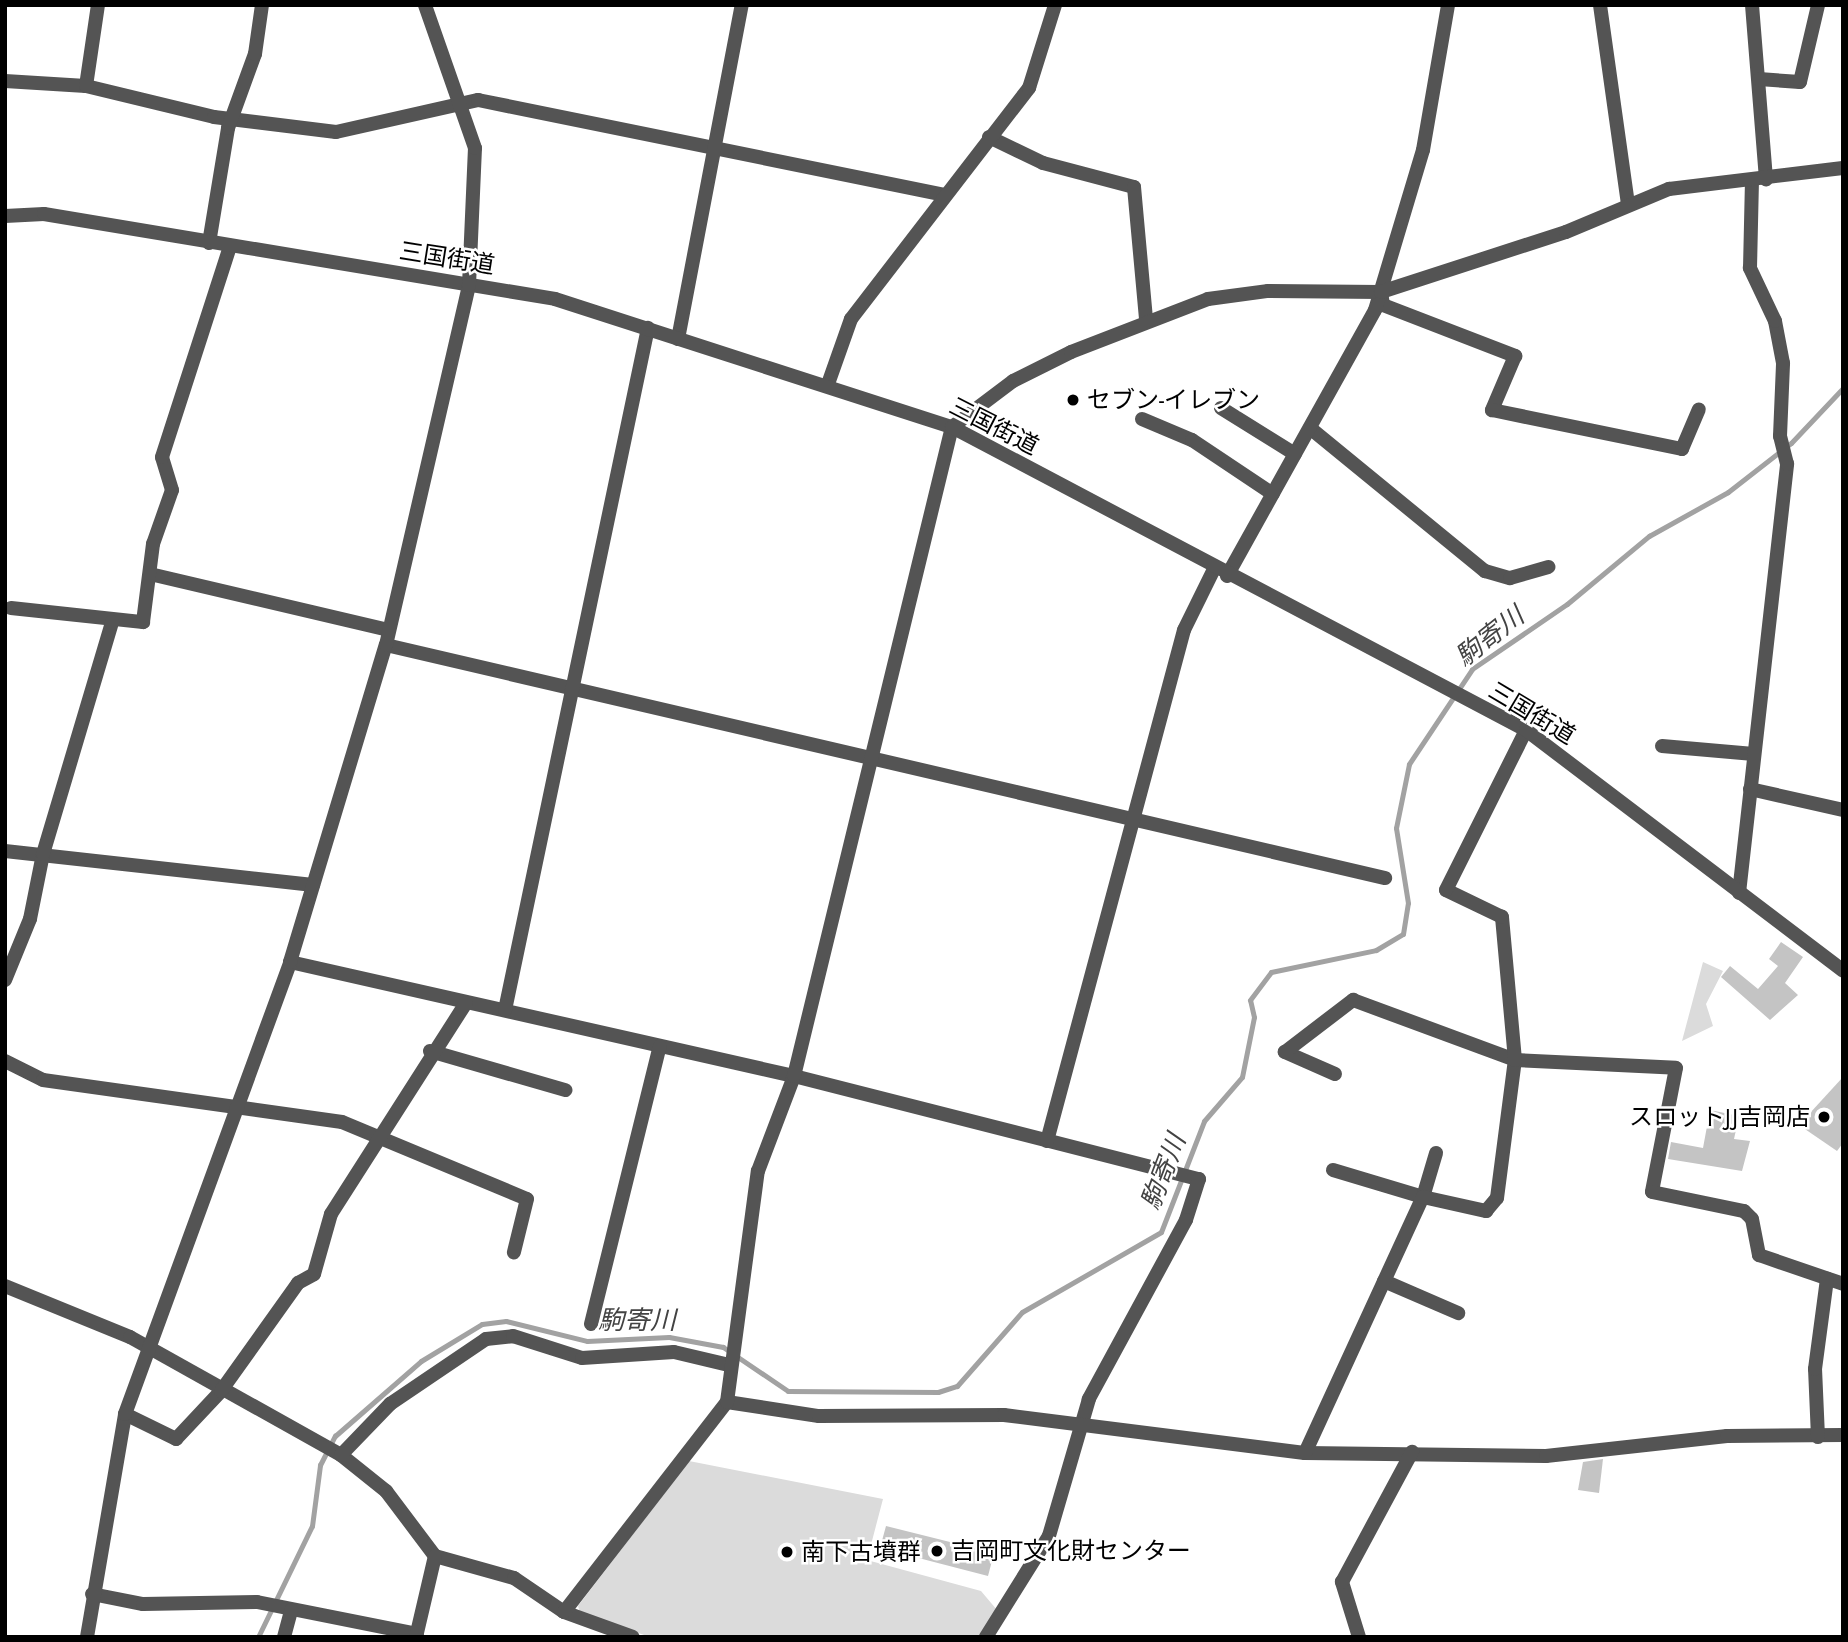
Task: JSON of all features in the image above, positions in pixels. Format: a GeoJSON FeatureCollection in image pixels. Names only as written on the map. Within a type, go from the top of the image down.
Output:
{"type":"FeatureCollection","features":[{"type":"Feature","properties":{"kind":"street"},"geometry":{"type":"LineString","coordinates":[[86,86],[98,5]]}},
{"type":"Feature","properties":{"kind":"street"},"geometry":{"type":"LineString","coordinates":[[209,243],[233,118],[254,54],[262,5]]}},
{"type":"Feature","properties":{"kind":"street"},"geometry":{"type":"LineString","coordinates":[[87,1637],[92,1594],[125,1414],[152,1349],[290,962],[387,638],[469,285],[475,148],[463,103],[425,5]]}},
{"type":"Feature","properties":{"kind":"street"},"geometry":{"type":"LineString","coordinates":[[678,339],[742,5]]}},
{"type":"Feature","properties":{"kind":"street"},"geometry":{"type":"LineString","coordinates":[[828,384],[851,319],[989,136],[1029,88],[1055,5]]}},
{"type":"Feature","properties":{"kind":"street"},"geometry":{"type":"LineString","coordinates":[[1047,1141],[1131,819],[1184,630],[1273,494],[1381,292],[1423,150],[1448,5]]}},
{"type":"Feature","properties":{"kind":"street"},"geometry":{"type":"LineString","coordinates":[[1600,5],[1628,205]]}},
{"type":"Feature","properties":{"kind":"street"},"geometry":{"type":"LineString","coordinates":[[1739,893],[1785,456],[1781,439],[1783,363],[1775,321],[1750,268],[1759,180],[1759,79],[1752,5]]}},
{"type":"Feature","properties":{"kind":"street"},"geometry":{"type":"LineString","coordinates":[[1759,79],[1800,82],[1818,5]]}},
{"type":"Feature","properties":{"kind":"street"},"geometry":{"type":"LineString","coordinates":[[5,81],[86,86],[233,118],[335,132],[478,100],[715,144],[945,195]]}},
{"type":"Feature","properties":{"kind":"street"},"geometry":{"type":"LineString","coordinates":[[989,136],[1043,163],[1134,187],[1146,318]]}},
{"type":"Feature","properties":{"kind":"street"},"geometry":{"type":"LineString","coordinates":[[564,1612],[727,1402],[729,1365],[758,1171],[794,1076],[952,427],[1013,382],[1146,318],[1268,291],[1381,292],[1669,189],[1843,168]]}},
{"type":"Feature","properties":{"kind":"street","name":"三国街道"},"geometry":{"type":"LineString","coordinates":[[5,216],[44,214],[555,299],[828,384],[952,427],[1221,573],[1526,730],[1843,971]]}},
{"type":"Feature","properties":{"kind":"street"},"geometry":{"type":"LineString","coordinates":[[10,608],[112,622],[143,622],[150,574],[172,490],[162,457],[230,246]]}},
{"type":"Feature","properties":{"kind":"street"},"geometry":{"type":"LineString","coordinates":[[1381,292],[1384,305],[1515,356],[1492,410],[1682,449],[1699,409]]}},
{"type":"Feature","properties":{"kind":"street"},"geometry":{"type":"LineString","coordinates":[[505,1010],[570,687],[648,328]]}},
{"type":"Feature","properties":{"kind":"street"},"geometry":{"type":"LineString","coordinates":[[1222,408],[1295,454]]}},
{"type":"Feature","properties":{"kind":"street"},"geometry":{"type":"LineString","coordinates":[[1142,419],[1192,440],[1273,494]]}},
{"type":"Feature","properties":{"kind":"street"},"geometry":{"type":"LineString","coordinates":[[1310,428],[1485,571],[1510,578],[1548,567]]}},
{"type":"Feature","properties":{"kind":"street"},"geometry":{"type":"LineString","coordinates":[[150,574],[570,687],[1385,878]]}},
{"type":"Feature","properties":{"kind":"street"},"geometry":{"type":"LineString","coordinates":[[5,981],[30,919],[43,854],[112,622]]}},
{"type":"Feature","properties":{"kind":"street"},"geometry":{"type":"LineString","coordinates":[[1333,1170],[1423,1197],[1486,1210],[1497,1198],[1515,1060],[1502,917],[1446,890],[1526,730]]}},
{"type":"Feature","properties":{"kind":"street"},"geometry":{"type":"LineString","coordinates":[[1662,746],[1754,754]]}},
{"type":"Feature","properties":{"kind":"street"},"geometry":{"type":"LineString","coordinates":[[1750,789],[1843,810]]}},
{"type":"Feature","properties":{"kind":"street"},"geometry":{"type":"LineString","coordinates":[[5,851],[313,885]]}},
{"type":"Feature","properties":{"kind":"street"},"geometry":{"type":"LineString","coordinates":[[290,962],[794,1076],[1199,1179],[1186,1220],[1089,1399],[1084,1426],[1049,1536],[986,1637]]}},
{"type":"Feature","properties":{"kind":"street"},"geometry":{"type":"LineString","coordinates":[[1335,1074],[1285,1052],[1353,1000],[1515,1060],[1676,1068],[1652,1192],[1744,1211],[1752,1219],[1754,1251],[1843,1284]]}},
{"type":"Feature","properties":{"kind":"street"},"geometry":{"type":"LineString","coordinates":[[125,1414],[176,1439],[221,1391],[298,1283],[314,1274],[331,1214],[374,1138],[430,1051],[466,1003]]}},
{"type":"Feature","properties":{"kind":"street"},"geometry":{"type":"LineString","coordinates":[[591,1324],[660,1046]]}},
{"type":"Feature","properties":{"kind":"street"},"geometry":{"type":"LineString","coordinates":[[430,1051],[565,1090]]}},
{"type":"Feature","properties":{"kind":"street"},"geometry":{"type":"LineString","coordinates":[[5,1061],[43,1080],[342,1122],[374,1138],[527,1199],[514,1252]]}},
{"type":"Feature","properties":{"kind":"street"},"geometry":{"type":"LineString","coordinates":[[1305,1453],[1423,1197],[1436,1153]]}},
{"type":"Feature","properties":{"kind":"street"},"geometry":{"type":"LineString","coordinates":[[1818,1437],[1815,1369],[1828,1279]]}},
{"type":"Feature","properties":{"kind":"street"},"geometry":{"type":"LineString","coordinates":[[1384,1281],[1458,1312]]}},
{"type":"Feature","properties":{"kind":"street"},"geometry":{"type":"LineString","coordinates":[[5,1286],[152,1349],[221,1391],[340,1454],[386,1491],[435,1556],[514,1578],[564,1612],[633,1637]]}},
{"type":"Feature","properties":{"kind":"street"},"geometry":{"type":"LineString","coordinates":[[340,1454],[390,1404],[486,1339],[513,1336],[582,1358],[674,1352],[729,1365]]}},
{"type":"Feature","properties":{"kind":"street"},"geometry":{"type":"LineString","coordinates":[[727,1402],[819,1416],[1004,1415],[1305,1453],[1412,1452],[1546,1456],[1727,1436],[1843,1435]]}},
{"type":"Feature","properties":{"kind":"street"},"geometry":{"type":"LineString","coordinates":[[1359,1637],[1342,1582],[1412,1452]]}},
{"type":"Feature","properties":{"kind":"street"},"geometry":{"type":"LineString","coordinates":[[92,1594],[144,1604],[261,1604],[417,1635],[435,1556]]}},
{"type":"Feature","properties":{"kind":"street"},"geometry":{"type":"LineString","coordinates":[[284,1637],[288,1609]]}},
{"type":"Feature","properties":{"kind":"shaded area"},"geometry":{"type":"Polygon","coordinates":[[[1703,962],[1723,971],[1706,1004],[1713,1026],[1682,1041],[1703,962]]]}},
{"type":"Feature","properties":{"kind":"shaded area"},"geometry":{"type":"Polygon","coordinates":[[[689,1461],[883,1499],[867,1560],[981,1591],[997,1610],[980,1637],[650,1637],[580,1613],[578,1606],[689,1461]]]}},
{"type":"Feature","properties":{"kind":"building"},"geometry":{"type":"Polygon","coordinates":[[[1781,942],[1803,957],[1785,983],[1798,995],[1770,1020],[1721,977],[1730,966],[1758,989],[1778,966],[1769,959],[1781,942]]]}},
{"type":"Feature","properties":{"kind":"building","name":"スロットJJ吉岡店"},"geometry":{"type":"Polygon","coordinates":[[[1843,1077],[1843,1143],[1837,1151],[1799,1125],[1843,1077]]]}},
{"type":"Feature","properties":{"kind":"building"},"geometry":{"type":"Polygon","coordinates":[[[1710,1110],[1739,1116],[1734,1139],[1750,1141],[1742,1171],[1668,1159],[1671,1142],[1703,1148],[1710,1110]]]}},
{"type":"Feature","properties":{"kind":"building"},"geometry":{"type":"Polygon","coordinates":[[[1603,1459],[1599,1493],[1578,1490],[1583,1462],[1603,1459]]]}},
{"type":"Feature","properties":{"kind":"building","name":"吉岡町文化財センター"},"geometry":{"type":"Polygon","coordinates":[[[886,1526],[994,1553],[988,1576],[880,1548],[886,1526]]]}},
{"type":"Feature","properties":{"kind":"waterway","name":"駒寄川"},"geometry":{"type":"LineString","coordinates":[[258,1637],[312,1526],[320,1465],[335,1436],[421,1361],[482,1324],[506,1321],[587,1341],[669,1337],[723,1347],[788,1391],[938,1392],[957,1386],[1022,1312],[1161,1232],[1204,1121],[1242,1077],[1254,1017],[1250,1000],[1271,972],[1376,950],[1403,934],[1408,903],[1396,828],[1409,764],[1472,669],[1567,604],[1649,536],[1728,492],[1791,443],[1843,388]]}},
{"type":"Feature","properties":{"kind":"place","name":"セブン-イレブン"},"geometry":{"type":"Point","coordinates":[1073,400]}},
{"type":"Feature","properties":{"kind":"place","name":"スロットJJ吉岡店"},"geometry":{"type":"Point","coordinates":[1824,1117]}},
{"type":"Feature","properties":{"kind":"place","name":"吉岡町文化財センター"},"geometry":{"type":"Point","coordinates":[937,1551]}},
{"type":"Feature","properties":{"kind":"place","name":"南下古墳群"},"geometry":{"type":"Point","coordinates":[787,1552]}}]}
